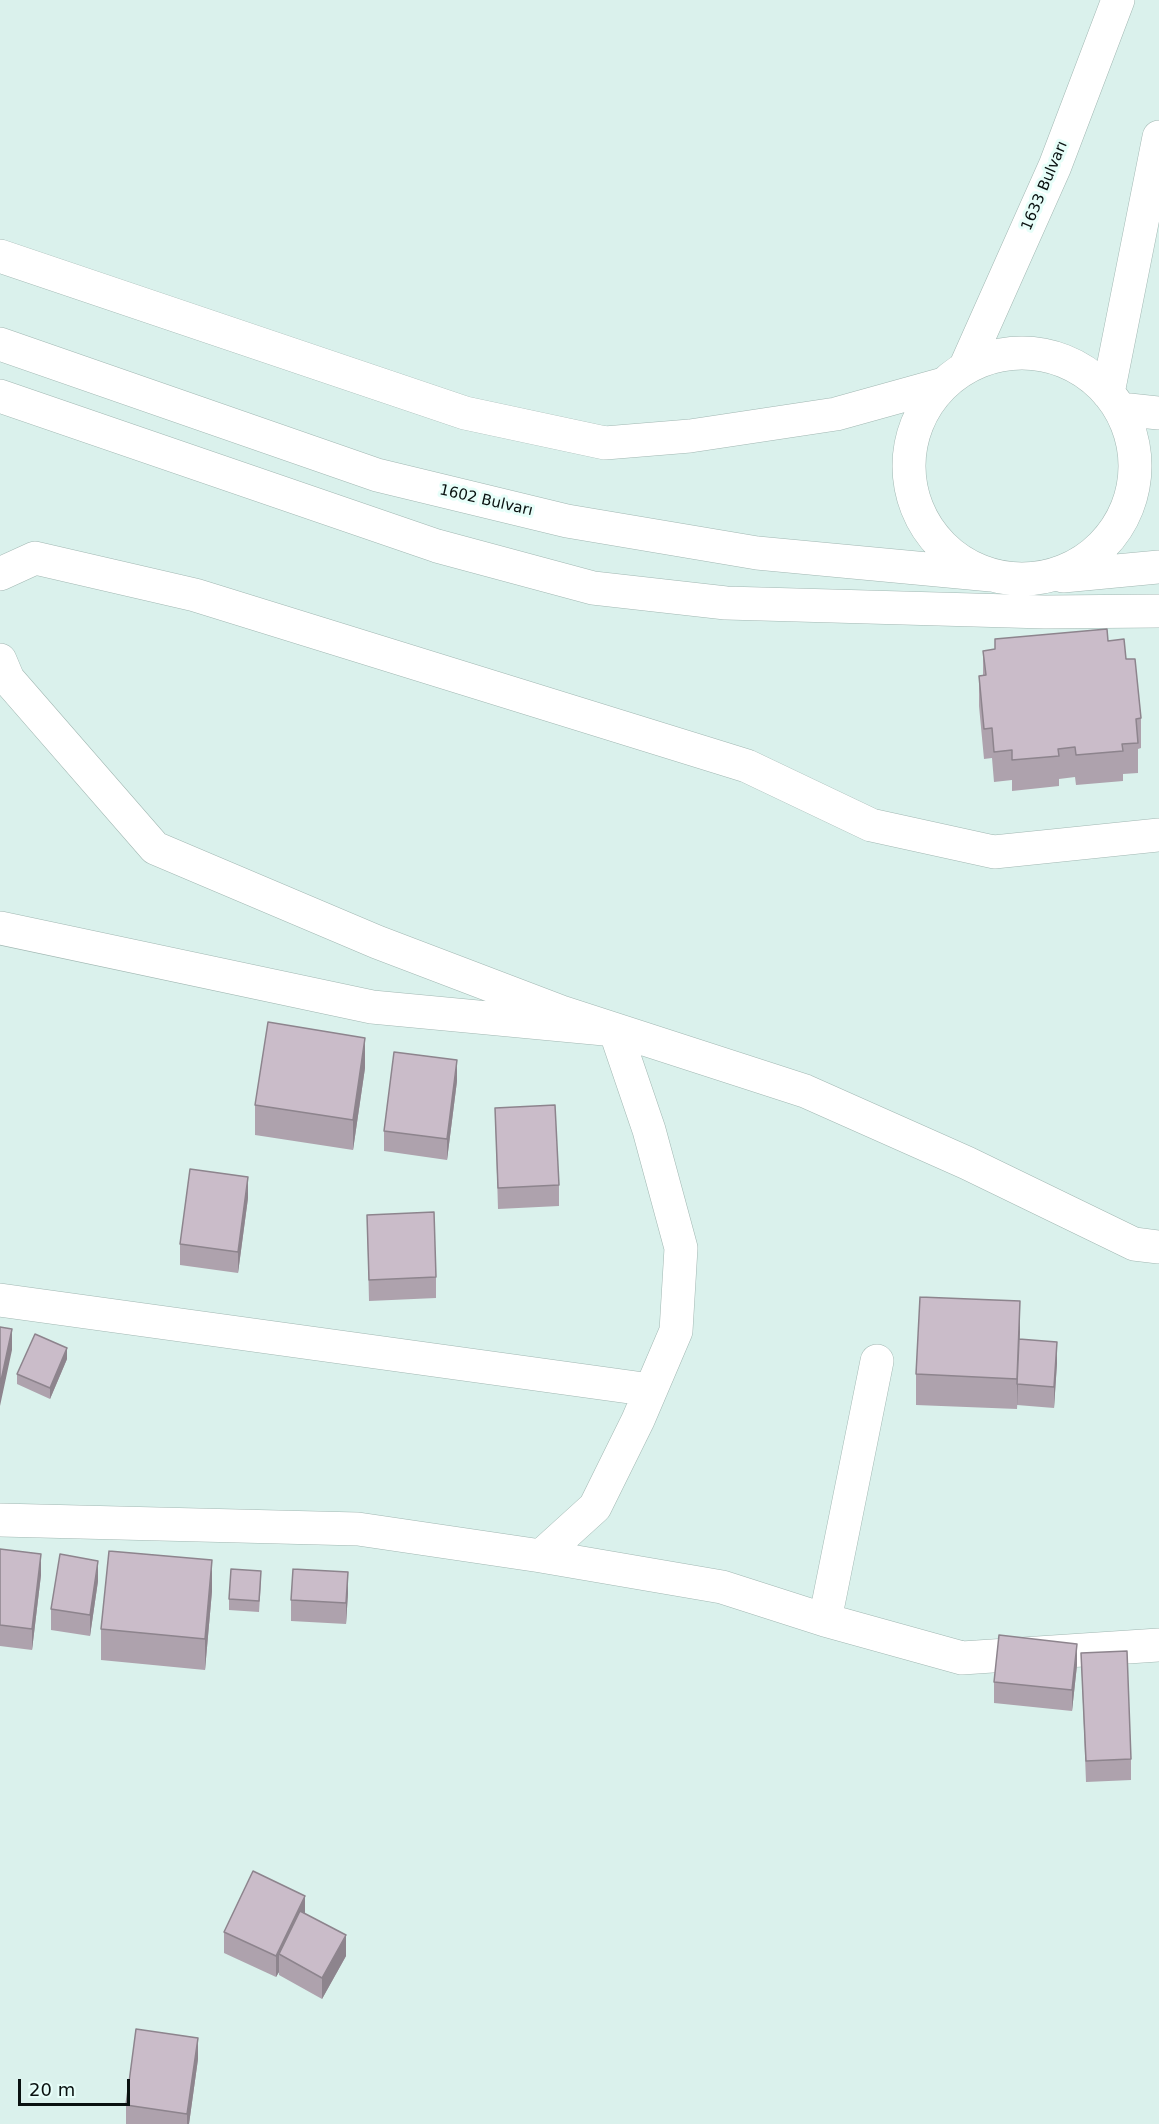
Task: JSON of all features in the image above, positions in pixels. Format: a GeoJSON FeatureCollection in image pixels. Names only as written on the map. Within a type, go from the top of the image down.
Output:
{"type":"FeatureCollection","features":[{"type":"Feature","properties":{"kind":"street","name":"1633 Bulvarı"},"geometry":{"type":"LineString","coordinates":[[954,376],[1055,165],[1118,0]]}},
{"type":"Feature","properties":{"kind":"street"},"geometry":{"type":"LineString","coordinates":[[1159,136],[1114,401],[1159,413]]}},
{"type":"Feature","properties":{"kind":"street","name":"1602 Bulvarı"},"geometry":{"type":"LineString","coordinates":[[0,256],[465,413],[605,443],[690,436],[836,414],[954,376],[989,357],[1014,353],[1040,354],[1066,361],[1089,375],[1114,401],[1131,434],[1135,461],[1133,488],[1125,514],[1110,538],[1090,556],[1067,570],[1040,578]]}},
{"type":"Feature","properties":{"kind":"street","name":"1602 Bulvarı"},"geometry":{"type":"LineString","coordinates":[[0,344],[377,476],[567,521],[757,553],[1016,579],[1159,567]]}},
{"type":"Feature","properties":{"kind":"street","name":"1602 Bulvarı"},"geometry":{"type":"LineString","coordinates":[[954,376],[927,404],[915,428],[909,454],[912,489],[916,506],[928,529],[945,549],[967,565],[991,575]]}},
{"type":"Feature","properties":{"kind":"street"},"geometry":{"type":"LineString","coordinates":[[0,396],[437,546],[593,588],[726,603],[1045,612],[1159,611]]}},
{"type":"Feature","properties":{"kind":"street"},"geometry":{"type":"LineString","coordinates":[[0,574],[35,558],[195,595],[747,766],[871,825],[994,852],[1159,835]]}},
{"type":"Feature","properties":{"kind":"street"},"geometry":{"type":"LineString","coordinates":[[0,660],[8,679],[155,848],[377,942],[561,1012],[805,1091],[967,1163],[1134,1244],[1159,1247]]}},
{"type":"Feature","properties":{"kind":"street"},"geometry":{"type":"LineString","coordinates":[[0,928],[372,1007],[615,1030]]}},
{"type":"Feature","properties":{"kind":"street"},"geometry":{"type":"LineString","coordinates":[[541,1556],[596,1507],[676,1331],[681,1248],[649,1130],[615,1030]]}},
{"type":"Feature","properties":{"kind":"street"},"geometry":{"type":"LineString","coordinates":[[0,1300],[651,1390]]}},
{"type":"Feature","properties":{"kind":"street"},"geometry":{"type":"LineString","coordinates":[[825,1620],[877,1361]]}},
{"type":"Feature","properties":{"kind":"street"},"geometry":{"type":"LineString","coordinates":[[0,1520],[358,1529],[541,1556],[722,1587],[825,1620],[962,1658],[1159,1645]]}},
{"type":"Feature","properties":{"kind":"building"},"geometry":{"type":"Polygon","coordinates":[[[1107,629],[1108,641],[1124,639],[1126,659],[1135,659],[1141,718],[1136,719],[1138,743],[1122,744],[1123,751],[1076,755],[1075,747],[1058,749],[1059,756],[1012,760],[1012,750],[994,752],[992,728],[984,729],[979,676],[986,675],[983,651],[995,649],[995,639],[1107,629]]]}},
{"type":"Feature","properties":{"kind":"building"},"geometry":{"type":"Polygon","coordinates":[[[268,1022],[365,1038],[353,1120],[255,1105],[268,1022]]]}},
{"type":"Feature","properties":{"kind":"building"},"geometry":{"type":"Polygon","coordinates":[[[394,1052],[457,1060],[447,1139],[384,1131],[394,1052]]]}},
{"type":"Feature","properties":{"kind":"building"},"geometry":{"type":"Polygon","coordinates":[[[555,1105],[559,1185],[498,1188],[495,1108],[555,1105]]]}},
{"type":"Feature","properties":{"kind":"building"},"geometry":{"type":"Polygon","coordinates":[[[190,1169],[248,1177],[238,1252],[180,1244],[190,1169]]]}},
{"type":"Feature","properties":{"kind":"building"},"geometry":{"type":"Polygon","coordinates":[[[434,1212],[436,1277],[369,1280],[367,1215],[434,1212]]]}},
{"type":"Feature","properties":{"kind":"building"},"geometry":{"type":"Polygon","coordinates":[[[920,1297],[1020,1301],[1017,1379],[916,1374],[920,1297]]]}},
{"type":"Feature","properties":{"kind":"building"},"geometry":{"type":"Polygon","coordinates":[[[0,1327],[12,1329],[0,1385],[0,1327]]]}},
{"type":"Feature","properties":{"kind":"building"},"geometry":{"type":"Polygon","coordinates":[[[35,1334],[67,1348],[50,1388],[17,1374],[35,1334]]]}},
{"type":"Feature","properties":{"kind":"building"},"geometry":{"type":"Polygon","coordinates":[[[1019,1339],[1057,1342],[1054,1387],[1017,1384],[1019,1339]]]}},
{"type":"Feature","properties":{"kind":"building"},"geometry":{"type":"Polygon","coordinates":[[[0,1549],[41,1554],[32,1629],[0,1625],[0,1549]]]}},
{"type":"Feature","properties":{"kind":"building"},"geometry":{"type":"Polygon","coordinates":[[[109,1551],[212,1560],[205,1639],[101,1629],[109,1551]]]}},
{"type":"Feature","properties":{"kind":"building"},"geometry":{"type":"Polygon","coordinates":[[[60,1554],[98,1561],[90,1615],[51,1609],[60,1554]]]}},
{"type":"Feature","properties":{"kind":"building"},"geometry":{"type":"Polygon","coordinates":[[[231,1569],[261,1571],[259,1601],[229,1599],[231,1569]]]}},
{"type":"Feature","properties":{"kind":"building"},"geometry":{"type":"Polygon","coordinates":[[[293,1569],[348,1572],[346,1603],[291,1600],[293,1569]]]}},
{"type":"Feature","properties":{"kind":"building"},"geometry":{"type":"Polygon","coordinates":[[[999,1635],[1077,1644],[1072,1690],[994,1682],[999,1635]]]}},
{"type":"Feature","properties":{"kind":"building"},"geometry":{"type":"Polygon","coordinates":[[[1127,1651],[1131,1759],[1086,1761],[1081,1653],[1127,1651]]]}},
{"type":"Feature","properties":{"kind":"building"},"geometry":{"type":"Polygon","coordinates":[[[253,1871],[305,1896],[276,1956],[224,1932],[253,1871]]]}},
{"type":"Feature","properties":{"kind":"building"},"geometry":{"type":"Polygon","coordinates":[[[300,1911],[346,1935],[322,1978],[279,1954],[300,1911]]]}},
{"type":"Feature","properties":{"kind":"building"},"geometry":{"type":"Polygon","coordinates":[[[136,2029],[198,2038],[187,2114],[126,2105],[136,2029]]]}}]}
